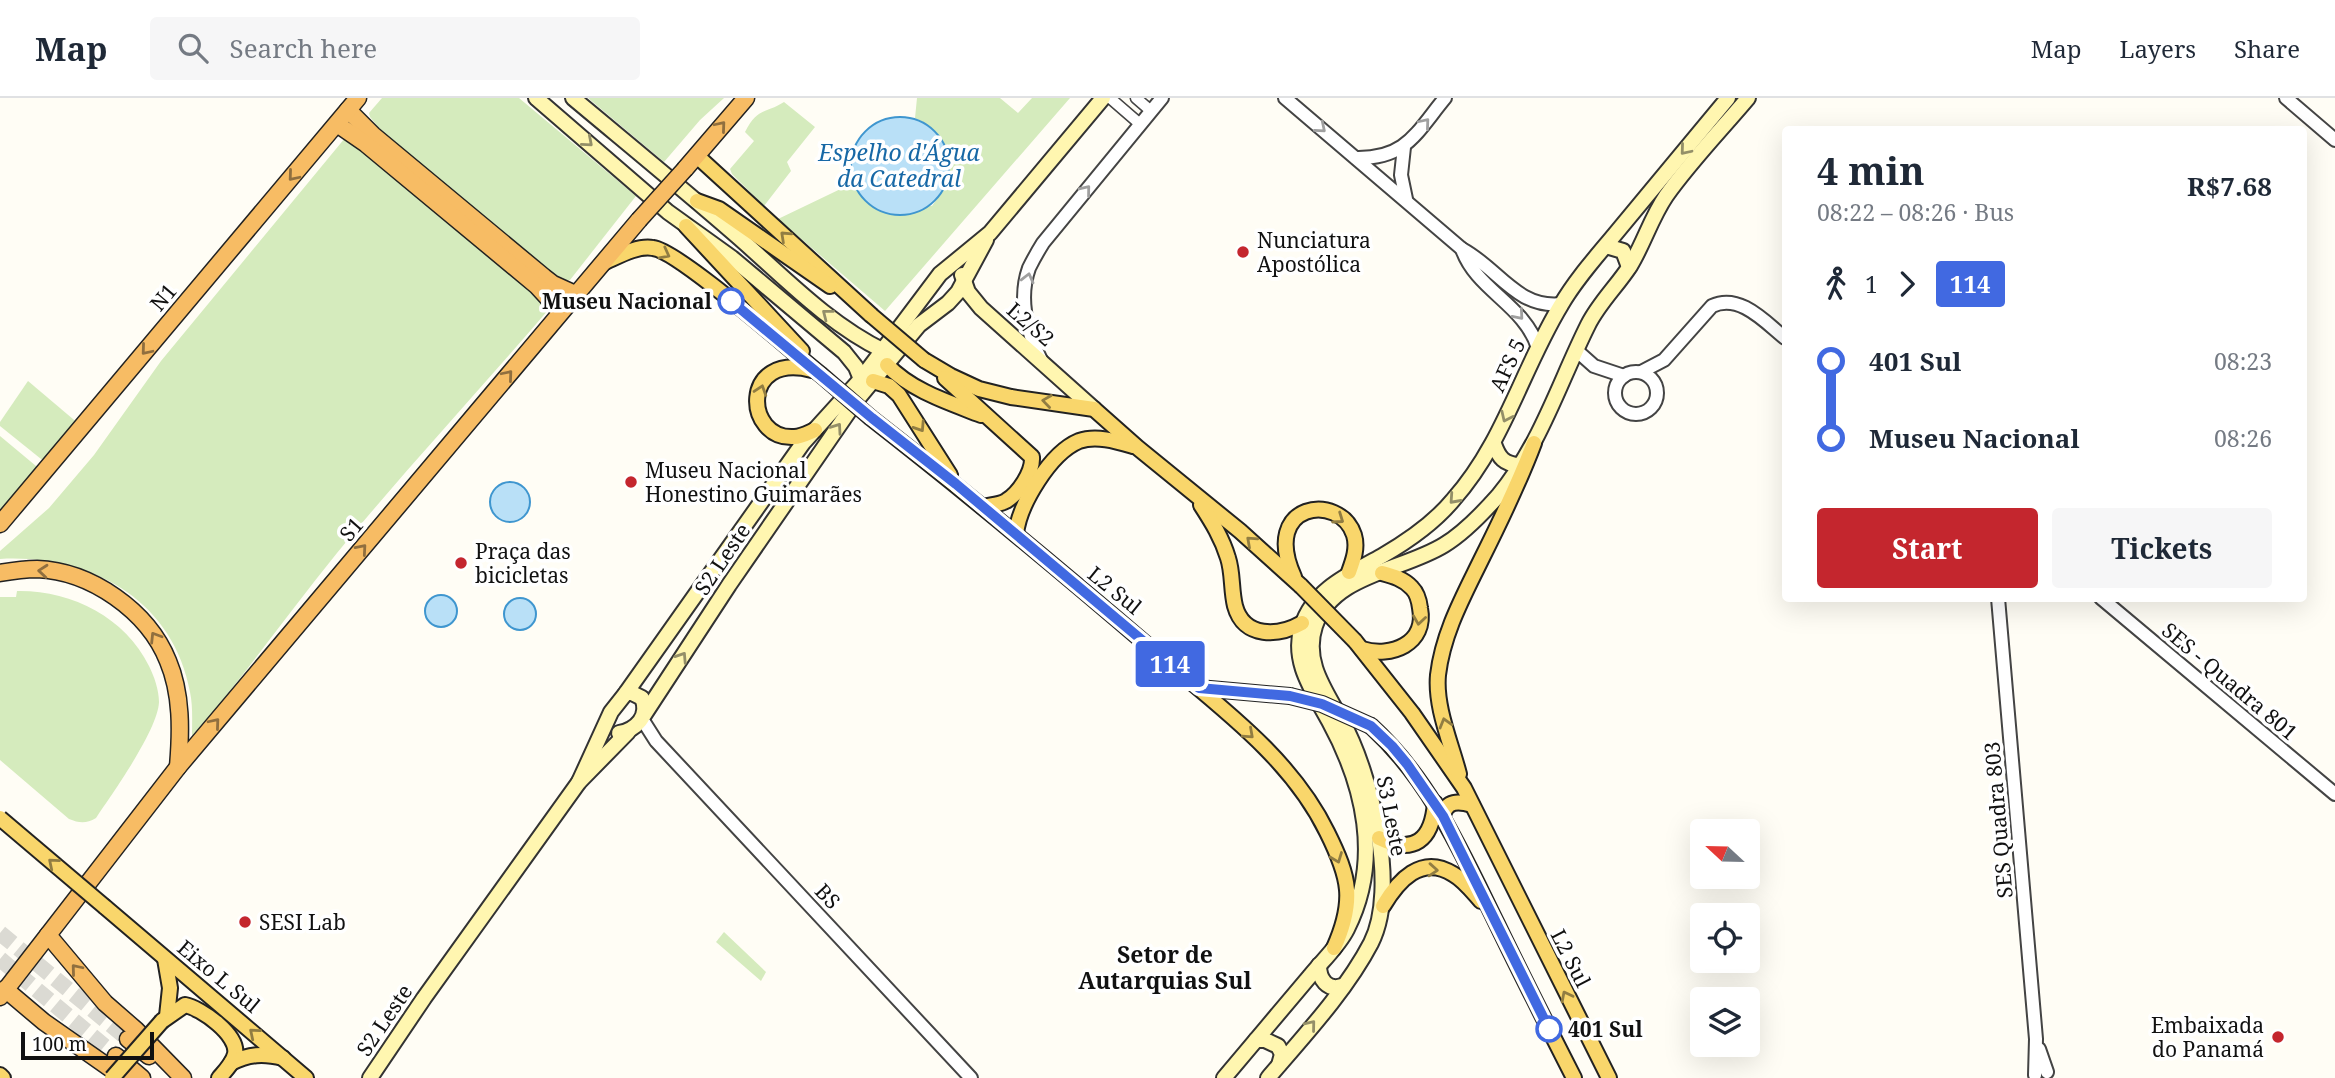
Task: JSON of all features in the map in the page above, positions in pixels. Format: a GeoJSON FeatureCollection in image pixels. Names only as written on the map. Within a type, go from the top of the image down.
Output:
{"type":"FeatureCollection","features":[{"type":"Feature","properties":{"kind":"highway","name":"S1"},"geometry":{"type":"LineString","coordinates":[[3,993],[178,767],[575,294],[746,98]]}},
{"type":"Feature","properties":{"kind":"highway","name":"N1"},"geometry":{"type":"LineString","coordinates":[[0,524],[353,104]]}},
{"type":"Feature","properties":{"kind":"highway"},"geometry":{"type":"LineString","coordinates":[[353,104],[373,135],[544,277],[575,294]]}},
{"type":"Feature","properties":{"kind":"highway"},"geometry":{"type":"LineString","coordinates":[[337,124],[366,144],[537,286],[561,311]]}},
{"type":"Feature","properties":{"kind":"highway"},"geometry":{"type":"LineString","coordinates":[[0,573],[35,569],[84,580],[114,596],[147,625],[169,661],[179,700],[178,767]]}},
{"type":"Feature","properties":{"kind":"highway"},"geometry":{"type":"LineString","coordinates":[[48,935],[105,1003],[183,1078]]}},
{"type":"Feature","properties":{"kind":"highway"},"geometry":{"type":"LineString","coordinates":[[3,993],[124,1078]]}},
{"type":"Feature","properties":{"kind":"highway"},"geometry":{"type":"LineString","coordinates":[[128,1039],[175,1078]]}},
{"type":"Feature","properties":{"kind":"highway"},"geometry":{"type":"LineString","coordinates":[[116,1056],[142,1078]]}},
{"type":"Feature","properties":{"kind":"main road"},"geometry":{"type":"LineString","coordinates":[[536,98],[686,226],[732,258],[836,344],[867,380],[889,386],[899,394],[956,484]]}},
{"type":"Feature","properties":{"kind":"main road"},"geometry":{"type":"LineString","coordinates":[[573,98],[814,303],[885,358],[898,377],[920,390],[988,419]]}},
{"type":"Feature","properties":{"kind":"main road","name":"S2 Leste"},"geometry":{"type":"LineString","coordinates":[[626,693],[815,430],[919,325],[958,292],[990,233],[1103,98]]}},
{"type":"Feature","properties":{"kind":"main road","name":"AFS 5"},"geometry":{"type":"LineString","coordinates":[[1302,623],[1323,593],[1349,572],[1381,556],[1434,519],[1453,501],[1494,444],[1561,304],[1728,98]]}},
{"type":"Feature","properties":{"kind":"main road"},"geometry":{"type":"LineString","coordinates":[[1464,789],[1442,711],[1438,676],[1459,601],[1507,508],[1576,350],[1600,305],[1629,267],[1667,196],[1748,98]]}},
{"type":"Feature","properties":{"kind":"main road"},"geometry":{"type":"LineString","coordinates":[[697,156],[852,299],[927,362],[1032,457],[1031,470],[1018,490],[1007,500],[983,507]]}},
{"type":"Feature","properties":{"kind":"main road"},"geometry":{"type":"LineString","coordinates":[[697,201],[719,209],[812,275],[852,299]]}},
{"type":"Feature","properties":{"kind":"main road"},"geometry":{"type":"LineString","coordinates":[[686,226],[784,330],[818,373]]}},
{"type":"Feature","properties":{"kind":"main road","name":"S2 Leste"},"geometry":{"type":"LineString","coordinates":[[885,358],[940,274],[990,233]]}},
{"type":"Feature","properties":{"kind":"main road"},"geometry":{"type":"LineString","coordinates":[[1606,246],[1623,251],[1629,267]]}},
{"type":"Feature","properties":{"kind":"main road","name":"L2 Sul"},"geometry":{"type":"LineString","coordinates":[[601,264],[645,248],[660,249],[709,284],[1016,534],[1199,688],[1268,751],[1288,774],[1327,832],[1343,875],[1349,898],[1344,926],[1334,948]]}},
{"type":"Feature","properties":{"kind":"main road","name":"L2/S2"},"geometry":{"type":"LineString","coordinates":[[950,265],[958,270],[968,292],[981,308],[1094,409]]}},
{"type":"Feature","properties":{"kind":"main road"},"geometry":{"type":"LineString","coordinates":[[925,295],[929,302],[940,308]]}},
{"type":"Feature","properties":{"kind":"main road"},"geometry":{"type":"LineString","coordinates":[[927,362],[979,389],[1011,397],[1094,409]]}},
{"type":"Feature","properties":{"kind":"main road"},"geometry":{"type":"LineString","coordinates":[[815,430],[796,437],[774,432],[764,423],[758,412],[758,393],[764,379],[777,369],[790,366],[818,373]]}},
{"type":"Feature","properties":{"kind":"main road","name":"S2 Leste"},"geometry":{"type":"LineString","coordinates":[[370,1078],[579,782],[637,723],[849,411],[867,380]]}},
{"type":"Feature","properties":{"kind":"main road","name":"L2 Sul"},"geometry":{"type":"LineString","coordinates":[[1094,409],[1298,584],[1359,645],[1412,713],[1464,789],[1609,1078]]}},
{"type":"Feature","properties":{"kind":"main road"},"geometry":{"type":"LineString","coordinates":[[1016,534],[1019,515],[1025,502],[1064,450],[1079,441],[1091,438],[1121,442],[1138,448]]}},
{"type":"Feature","properties":{"kind":"main road"},"geometry":{"type":"LineString","coordinates":[[1382,573],[1445,545],[1467,527],[1497,496],[1534,443]]}},
{"type":"Feature","properties":{"kind":"main road"},"geometry":{"type":"LineString","coordinates":[[1494,444],[1501,459],[1519,466]]}},
{"type":"Feature","properties":{"kind":"main road"},"geometry":{"type":"LineString","coordinates":[[1191,491],[1225,546],[1236,609],[1242,620],[1257,630],[1272,634],[1287,632],[1302,623]]}},
{"type":"Feature","properties":{"kind":"main road"},"geometry":{"type":"LineString","coordinates":[[1298,584],[1286,559],[1284,543],[1295,518],[1310,510],[1332,513],[1350,527],[1356,545],[1349,572]]}},
{"type":"Feature","properties":{"kind":"main road"},"geometry":{"type":"LineString","coordinates":[[752,517],[754,528],[765,533]]}},
{"type":"Feature","properties":{"kind":"main road"},"geometry":{"type":"LineString","coordinates":[[1359,645],[1375,653],[1387,653],[1414,639],[1420,625],[1421,611],[1414,589],[1406,582],[1382,573]]}},
{"type":"Feature","properties":{"kind":"main road","name":"S3 Leste"},"geometry":{"type":"LineString","coordinates":[[1268,1078],[1342,986],[1372,941],[1383,906],[1379,838],[1371,795],[1349,733],[1315,671],[1311,642],[1316,622],[1329,603],[1350,585],[1382,573]]}},
{"type":"Feature","properties":{"kind":"main road","name":"S3 Leste"},"geometry":{"type":"LineString","coordinates":[[1224,1078],[1334,948],[1357,908],[1364,883],[1367,851],[1364,817],[1347,756],[1303,674],[1299,646],[1302,623]]}},
{"type":"Feature","properties":{"kind":"main road"},"geometry":{"type":"LineString","coordinates":[[1199,688],[1290,696],[1322,704],[1371,726],[1392,746],[1439,810],[1574,1078]]}},
{"type":"Feature","properties":{"kind":"main road"},"geometry":{"type":"LineString","coordinates":[[626,693],[642,698],[645,706],[637,723],[620,733],[613,730],[608,719],[615,704],[626,693]]}},
{"type":"Feature","properties":{"kind":"main road","name":"S2 Leste"},"geometry":{"type":"LineString","coordinates":[[579,782],[608,719]]}},
{"type":"Feature","properties":{"kind":"main road"},"geometry":{"type":"LineString","coordinates":[[1379,838],[1402,846],[1419,842],[1439,810],[1453,803],[1472,805]]}},
{"type":"Feature","properties":{"kind":"main road","name":"Eixo L Sul"},"geometry":{"type":"LineString","coordinates":[[0,818],[306,1078]]}},
{"type":"Feature","properties":{"kind":"main road"},"geometry":{"type":"LineString","coordinates":[[1383,906],[1394,886],[1407,874],[1426,868],[1453,874],[1490,909]]}},
{"type":"Feature","properties":{"kind":"main road"},"geometry":{"type":"LineString","coordinates":[[164,1018],[170,988],[165,958]]}},
{"type":"Feature","properties":{"kind":"main road"},"geometry":{"type":"LineString","coordinates":[[1319,965],[1320,978],[1325,984],[1333,988],[1342,986]]}},
{"type":"Feature","properties":{"kind":"main road"},"geometry":{"type":"LineString","coordinates":[[112,1078],[164,1018],[185,1005],[202,1012],[229,1034],[233,1041],[235,1053],[219,1078]]}},
{"type":"Feature","properties":{"kind":"main road"},"geometry":{"type":"LineString","coordinates":[[1256,1040],[1265,1040],[1278,1046],[1282,1054],[1279,1065]]}},
{"type":"Feature","properties":{"kind":"main road"},"geometry":{"type":"LineString","coordinates":[[231,1063],[253,1055],[268,1054],[284,1058]]}},
{"type":"Feature","properties":{"kind":"street"},"geometry":{"type":"LineString","coordinates":[[1110,98],[1140,124]]}},
{"type":"Feature","properties":{"kind":"street"},"geometry":{"type":"LineString","coordinates":[[1136,98],[1151,111]]}},
{"type":"Feature","properties":{"kind":"street"},"geometry":{"type":"LineString","coordinates":[[1041,361],[1026,320],[1025,291],[1030,268],[1043,243],[1161,98]]}},
{"type":"Feature","properties":{"kind":"street"},"geometry":{"type":"LineString","coordinates":[[1285,98],[1462,249],[1473,271],[1530,301],[1546,306],[1561,304]]}},
{"type":"Feature","properties":{"kind":"street"},"geometry":{"type":"LineString","coordinates":[[1356,158],[1385,156],[1404,147],[1446,98]]}},
{"type":"Feature","properties":{"kind":"street"},"geometry":{"type":"LineString","coordinates":[[2286,98],[2335,139]]}},
{"type":"Feature","properties":{"kind":"street"},"geometry":{"type":"LineString","coordinates":[[1404,147],[1401,175],[1406,199]]}},
{"type":"Feature","properties":{"kind":"street"},"geometry":{"type":"LineString","coordinates":[[1497,284],[1534,334],[1538,348]]}},
{"type":"Feature","properties":{"kind":"street"},"geometry":{"type":"LineString","coordinates":[[1641,372],[1664,360],[1712,306],[1721,302],[1744,306],[1782,336]]}},
{"type":"Feature","properties":{"kind":"street"},"geometry":{"type":"LineString","coordinates":[[1576,350],[1597,368],[1620,382]]}},
{"type":"Feature","properties":{"kind":"street"},"geometry":{"type":"LineString","coordinates":[[1657,388],[1650,376],[1631,372],[1620,382],[1616,398],[1630,413],[1643,412],[1653,405],[1664,360]]}},
{"type":"Feature","properties":{"kind":"street"},"geometry":{"type":"LineString","coordinates":[[1568,368],[1585,368],[1620,382]]}},
{"type":"Feature","properties":{"kind":"street","name":"SES Quadra 803"},"geometry":{"type":"LineString","coordinates":[[1998,602],[2036,1039],[2043,1076]]}},
{"type":"Feature","properties":{"kind":"street","name":"SES - Quadra 801"},"geometry":{"type":"LineString","coordinates":[[2106,602],[2335,794]]}},
{"type":"Feature","properties":{"kind":"street","name":"BS"},"geometry":{"type":"LineString","coordinates":[[637,723],[971,1078]]}},
{"type":"Feature","properties":{"kind":"green space"},"geometry":{"type":"Polygon","coordinates":[[[382,98],[519,98],[636,196],[570,280],[564,281],[548,272],[388,139],[369,113],[382,98]]]}},
{"type":"Feature","properties":{"kind":"green space"},"geometry":{"type":"Polygon","coordinates":[[[588,98],[724,98],[700,120],[664,162],[588,98]]]}},
{"type":"Feature","properties":{"kind":"green space"},"geometry":{"type":"Polygon","coordinates":[[[917,98],[1000,98],[1018,113],[1032,98],[1070,98],[885,311],[778,219],[853,183],[857,191],[932,206],[944,189],[948,172],[925,123],[915,118],[917,98]]]}},
{"type":"Feature","properties":{"kind":"green space"},"geometry":{"type":"Polygon","coordinates":[[[784,102],[815,127],[787,162],[791,171],[764,206],[730,169],[754,141],[745,132],[754,118],[784,102]]]}},
{"type":"Feature","properties":{"kind":"green space"},"geometry":{"type":"Polygon","coordinates":[[[345,138],[367,151],[527,284],[549,309],[363,522],[192,736],[191,697],[181,659],[166,631],[146,608],[122,589],[95,574],[33,559],[0,559],[0,551],[49,508],[94,455],[161,361],[345,138]]]}},
{"type":"Feature","properties":{"kind":"green space"},"geometry":{"type":"Polygon","coordinates":[[[28,381],[80,425],[51,467],[0,426],[0,422],[28,381]]]}},
{"type":"Feature","properties":{"kind":"green space"},"geometry":{"type":"Polygon","coordinates":[[[0,436],[42,471],[0,514],[0,436]]]}},
{"type":"Feature","properties":{"kind":"green space"},"geometry":{"type":"Polygon","coordinates":[[[17,591],[57,595],[76,601],[111,620],[139,649],[156,683],[159,702],[151,729],[96,818],[89,821],[69,819],[0,760],[0,597],[16,597],[17,591]]]}},
{"type":"Feature","properties":{"kind":"green space"},"geometry":{"type":"Polygon","coordinates":[[[724,932],[766,972],[761,981],[716,942],[724,932]]]}},
{"type":"Feature","properties":{"kind":"water","name":"Espelho d'Água da Catedral"},"geometry":{"type":"Polygon","coordinates":[[[900,117],[919,120],[935,131],[946,147],[949,166],[946,185],[935,201],[919,212],[900,215],[881,212],[865,201],[854,185],[851,166],[854,147],[865,131],[881,120],[900,117]]]}},
{"type":"Feature","properties":{"kind":"water"},"geometry":{"type":"Polygon","coordinates":[[[510,482],[524,488],[530,502],[524,516],[510,522],[496,516],[490,502],[496,488],[510,482]]]}},
{"type":"Feature","properties":{"kind":"water"},"geometry":{"type":"Polygon","coordinates":[[[441,595],[453,599],[457,611],[453,623],[441,627],[429,623],[425,611],[429,599],[441,595]]]}},
{"type":"Feature","properties":{"kind":"water"},"geometry":{"type":"Polygon","coordinates":[[[520,598],[531,603],[536,614],[531,625],[520,630],[509,625],[504,614],[509,603],[520,598]]]}},
{"type":"Feature","properties":{"kind":"tunnel"},"geometry":{"type":"LineString","coordinates":[[0,933],[128,1039]]}},
{"type":"Feature","properties":{"kind":"tunnel"},"geometry":{"type":"LineString","coordinates":[[0,959],[116,1056]]}},
{"type":"Feature","properties":{"kind":"bus line","name":"114"},"geometry":{"type":"LineString","coordinates":[[731,301],[956,484],[1199,688],[1290,696],[1322,704],[1371,726],[1407,764],[1443,816],[1549,1029]]}},
{"type":"Feature","properties":{"kind":"place","name":"Nunciatura Apostólica"},"geometry":{"type":"Point","coordinates":[1243,252]}},
{"type":"Feature","properties":{"kind":"place","name":"Museu Nacional"},"geometry":{"type":"Point","coordinates":[731,301]}},
{"type":"Feature","properties":{"kind":"place","name":"Museu Nacional Honestino Guimarães"},"geometry":{"type":"Point","coordinates":[631,482]}},
{"type":"Feature","properties":{"kind":"place","name":"Praça das bicicletas"},"geometry":{"type":"Point","coordinates":[461,563]}},
{"type":"Feature","properties":{"kind":"place","name":"SESI Lab"},"geometry":{"type":"Point","coordinates":[245,922]}},
{"type":"Feature","properties":{"kind":"place","name":"401 Sul"},"geometry":{"type":"Point","coordinates":[1549,1029]}},
{"type":"Feature","properties":{"kind":"place","name":"Embaixada do Panamá"},"geometry":{"type":"Point","coordinates":[2278,1037]}},
{"type":"Feature","properties":{"kind":"district","name":"Setor de Autarquias Sul"},"geometry":{"type":"Point","coordinates":[1165,967]}}]}
